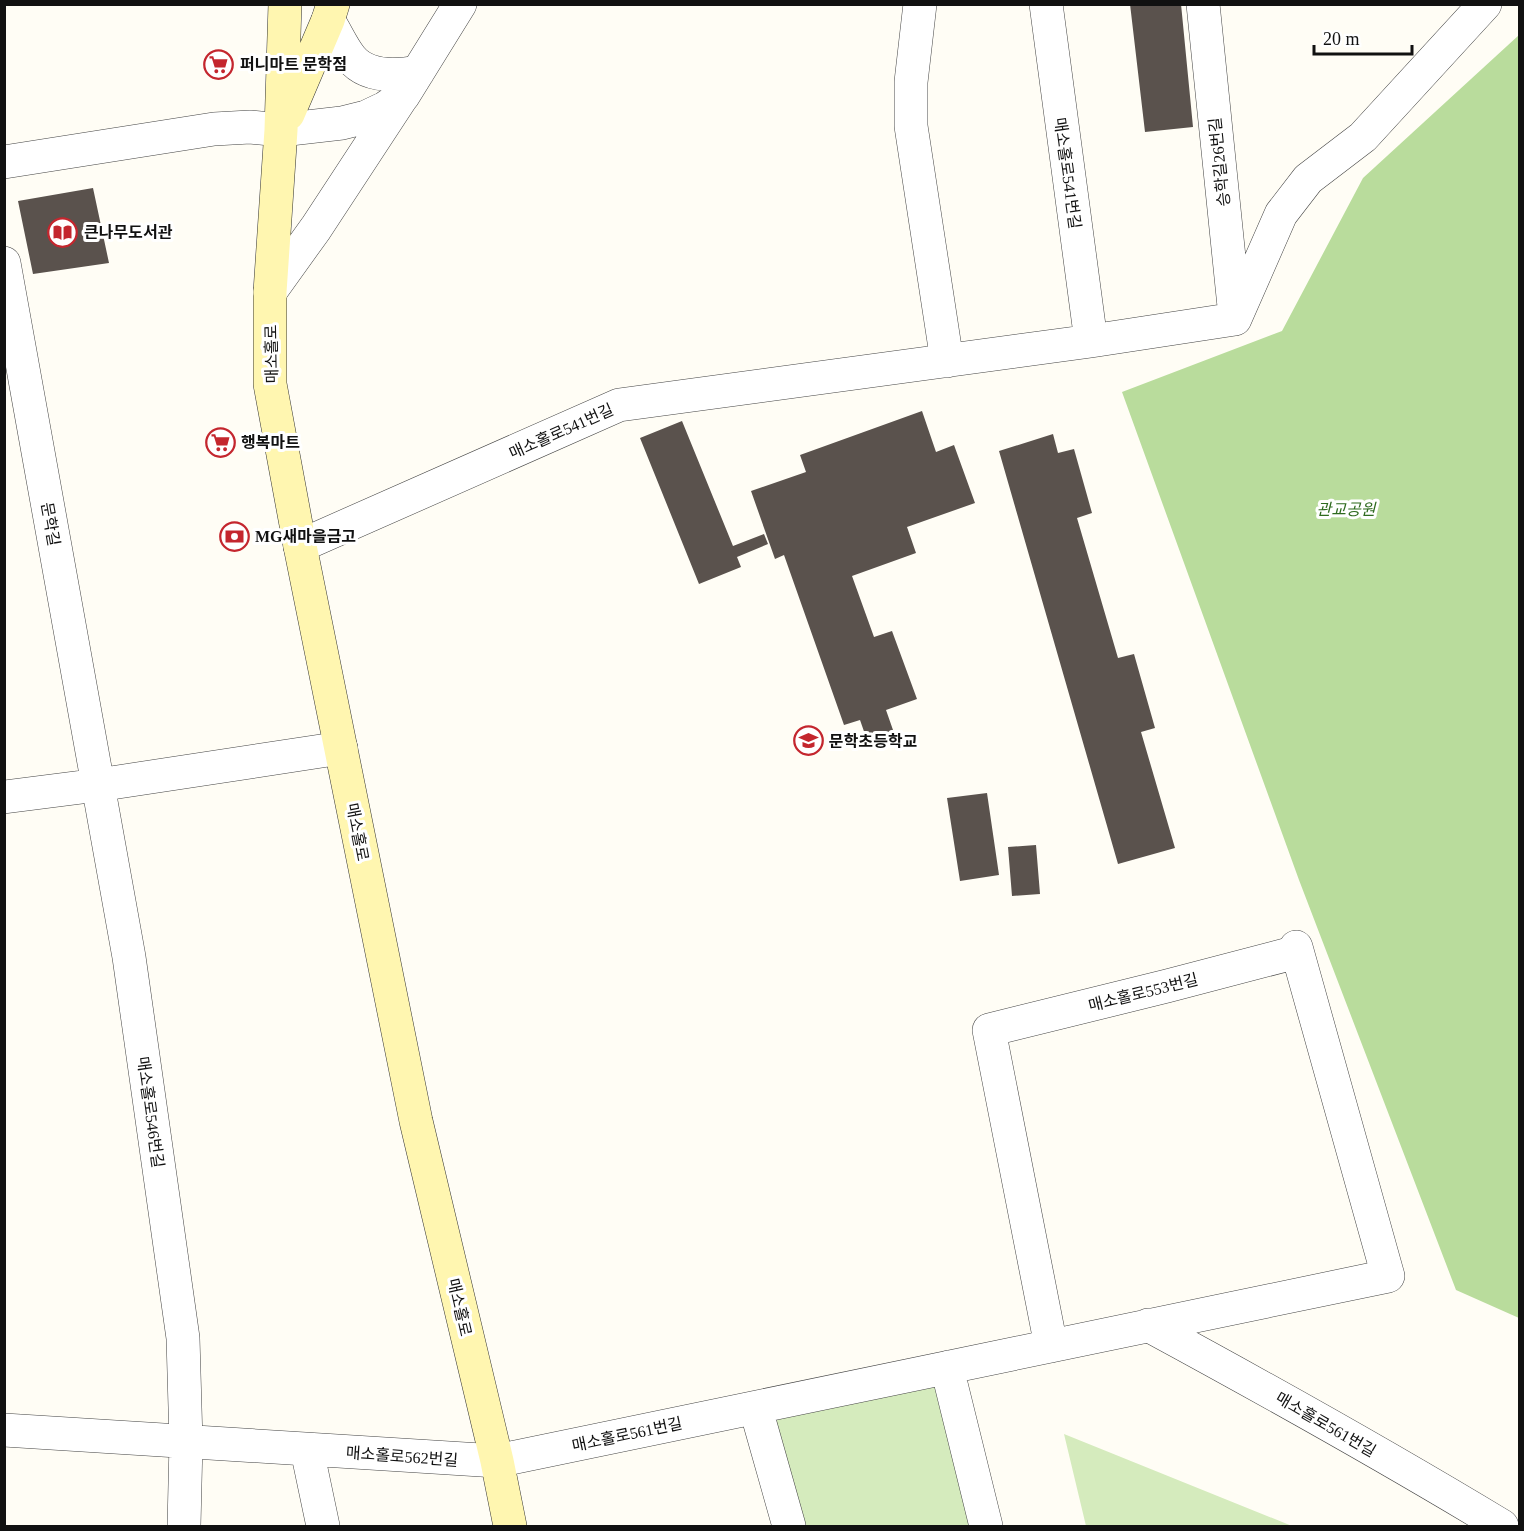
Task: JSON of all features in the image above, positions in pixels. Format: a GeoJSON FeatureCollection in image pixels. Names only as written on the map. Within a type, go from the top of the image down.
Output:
{"type":"FeatureCollection","features":[{"type":"Feature","properties":{"kind":"main road","name":"매소홀로"},"geometry":{"type":"LineString","coordinates":[[285,4],[281,130],[270,292],[270,384],[300,546],[416,1121],[497,1461],[510,1527]]}},
{"type":"Feature","properties":{"kind":"main road"},"geometry":{"type":"LineString","coordinates":[[281,130],[331,12]]}},
{"type":"Feature","properties":{"kind":"street"},"geometry":{"type":"LineString","coordinates":[[270,292],[316,228],[460,4]]}},
{"type":"Feature","properties":{"kind":"street"},"geometry":{"type":"LineString","coordinates":[[920,4],[911,82],[911,126],[947,361]]}},
{"type":"Feature","properties":{"kind":"street","name":"매소홀로541번길"},"geometry":{"type":"LineString","coordinates":[[1046,4],[1091,341]]}},
{"type":"Feature","properties":{"kind":"street","name":"승학길26번길"},"geometry":{"type":"LineString","coordinates":[[1203,4],[1235,319]]}},
{"type":"Feature","properties":{"kind":"street"},"geometry":{"type":"LineString","coordinates":[[1235,319],[1281,214],[1308,179],[1363,137],[1485,4]]}},
{"type":"Feature","properties":{"kind":"street"},"geometry":{"type":"LineString","coordinates":[[331,12],[351,59],[364,69],[382,75],[399,75],[410,84]]}},
{"type":"Feature","properties":{"kind":"street"},"geometry":{"type":"LineString","coordinates":[[4,162],[214,129],[250,127],[281,130],[342,123],[366,117],[386,108],[410,84]]}},
{"type":"Feature","properties":{"kind":"street","name":"문학길"},"geometry":{"type":"LineString","coordinates":[[4,263],[98,785]]}},
{"type":"Feature","properties":{"kind":"street","name":"매소홀로541번길"},"geometry":{"type":"LineString","coordinates":[[300,546],[619,405],[1091,341],[1235,319]]}},
{"type":"Feature","properties":{"kind":"street"},"geometry":{"type":"LineString","coordinates":[[4,797],[341,748]]}},
{"type":"Feature","properties":{"kind":"street","name":"매소홀로546번길"},"geometry":{"type":"LineString","coordinates":[[98,785],[129,957],[182,1326],[186,1442]]}},
{"type":"Feature","properties":{"kind":"street","name":"매소홀로553번길"},"geometry":{"type":"LineString","coordinates":[[1051,1346],[989,1030],[1167,986],[1296,949],[1388,1276]]}},
{"type":"Feature","properties":{"kind":"street","name":"매소홀로561번길"},"geometry":{"type":"LineString","coordinates":[[497,1461],[1388,1276]]}},
{"type":"Feature","properties":{"kind":"street","name":"매소홀로561번길"},"geometry":{"type":"LineString","coordinates":[[1148,1325],[1443,1491],[1502,1527]]}},
{"type":"Feature","properties":{"kind":"street"},"geometry":{"type":"LineString","coordinates":[[949,1367],[951,1384],[986,1527]]}},
{"type":"Feature","properties":{"kind":"street"},"geometry":{"type":"LineString","coordinates":[[757,1407],[789,1527]]}},
{"type":"Feature","properties":{"kind":"street","name":"매소홀로562번길"},"geometry":{"type":"LineString","coordinates":[[4,1430],[497,1461]]}},
{"type":"Feature","properties":{"kind":"street"},"geometry":{"type":"LineString","coordinates":[[184,1527],[186,1442]]}},
{"type":"Feature","properties":{"kind":"street"},"geometry":{"type":"LineString","coordinates":[[307,1450],[323,1527]]}},
{"type":"Feature","properties":{"kind":"green space","name":"관교공원"},"geometry":{"type":"Polygon","coordinates":[[[1519,35],[1519,1318],[1456,1290],[1299,880],[1122,392],[1282,331],[1363,178],[1519,35]]]}},
{"type":"Feature","properties":{"kind":"green space"},"geometry":{"type":"Polygon","coordinates":[[[939,1381],[976,1526],[800,1526],[770,1414],[939,1381]]]}},
{"type":"Feature","properties":{"kind":"green space"},"geometry":{"type":"Polygon","coordinates":[[[1064,1434],[1292,1526],[1086,1526],[1064,1434]]]}},
{"type":"Feature","properties":{"kind":"building"},"geometry":{"type":"Polygon","coordinates":[[[1130,4],[1181,4],[1193,127],[1145,132],[1130,4]]]}},
{"type":"Feature","properties":{"kind":"building","name":"큰나무도서관"},"geometry":{"type":"Polygon","coordinates":[[[93,188],[109,263],[33,274],[18,201],[93,188]]]}},
{"type":"Feature","properties":{"kind":"building"},"geometry":{"type":"Polygon","coordinates":[[[922,411],[936,452],[954,445],[975,503],[907,527],[916,553],[852,576],[874,637],[892,631],[917,699],[886,710],[893,730],[867,740],[860,720],[844,725],[784,555],[775,559],[751,491],[806,472],[800,455],[922,411]]]}},
{"type":"Feature","properties":{"kind":"building"},"geometry":{"type":"Polygon","coordinates":[[[682,421],[733,546],[764,534],[768,544],[737,557],[741,567],[699,584],[640,438],[682,421]]]}},
{"type":"Feature","properties":{"kind":"building"},"geometry":{"type":"Polygon","coordinates":[[[1053,434],[1058,453],[1074,449],[1092,513],[1077,518],[1118,658],[1134,654],[1155,728],[1141,732],[1175,848],[1118,864],[999,451],[1053,434]]]}},
{"type":"Feature","properties":{"kind":"building"},"geometry":{"type":"Polygon","coordinates":[[[987,793],[999,875],[960,881],[947,798],[987,793]]]}},
{"type":"Feature","properties":{"kind":"building"},"geometry":{"type":"Polygon","coordinates":[[[1036,845],[1040,894],[1012,896],[1008,847],[1036,845]]]}},
{"type":"Feature","properties":{"kind":"place","name":"퍼니마트 문학점"},"geometry":{"type":"Point","coordinates":[219,64]}},
{"type":"Feature","properties":{"kind":"place","name":"큰나무도서관"},"geometry":{"type":"Point","coordinates":[63,232]}},
{"type":"Feature","properties":{"kind":"place","name":"행복마트"},"geometry":{"type":"Point","coordinates":[220,442]}},
{"type":"Feature","properties":{"kind":"place","name":"MG새마을금고"},"geometry":{"type":"Point","coordinates":[234,536]}},
{"type":"Feature","properties":{"kind":"place","name":"문학초등학교"},"geometry":{"type":"Point","coordinates":[808,741]}}]}
